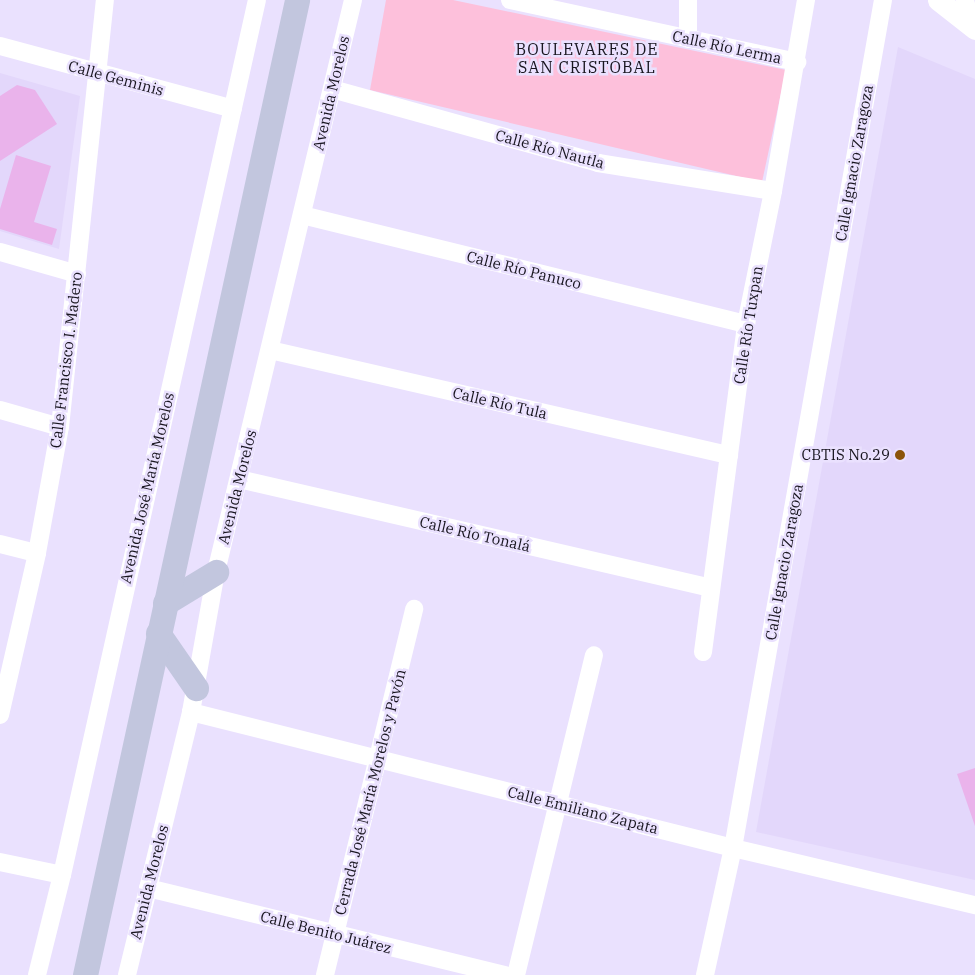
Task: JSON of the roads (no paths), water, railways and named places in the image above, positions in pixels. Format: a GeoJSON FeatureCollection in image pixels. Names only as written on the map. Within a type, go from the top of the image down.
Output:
{"type":"FeatureCollection","features":[{"type":"Feature","properties":{"kind":"main road"},"geometry":{"type":"LineString","coordinates":[[85,975],[297,0]]}},
{"type":"Feature","properties":{"kind":"main road"},"geometry":{"type":"LineString","coordinates":[[166,603],[216,572]]}},
{"type":"Feature","properties":{"kind":"main road"},"geometry":{"type":"LineString","coordinates":[[158,633],[196,688]]}},
{"type":"Feature","properties":{"kind":"street","name":"Calle Francisco I. Madero"},"geometry":{"type":"LineString","coordinates":[[0,715],[37,553],[60,427],[105,0]]}},
{"type":"Feature","properties":{"kind":"street","name":"Avenida José María Morelos"},"geometry":{"type":"LineString","coordinates":[[37,975],[62,875],[257,0]]}},
{"type":"Feature","properties":{"kind":"street","name":"Avenida Morelos"},"geometry":{"type":"LineString","coordinates":[[127,975],[191,712],[216,572],[353,0]]}},
{"type":"Feature","properties":{"kind":"street","name":"Calle Río Lerma"},"geometry":{"type":"LineString","coordinates":[[510,0],[797,62]]}},
{"type":"Feature","properties":{"kind":"street"},"geometry":{"type":"LineString","coordinates":[[688,0],[688,39]]}},
{"type":"Feature","properties":{"kind":"street","name":"Calle Río Tuxpan"},"geometry":{"type":"LineString","coordinates":[[703,652],[746,324],[773,192],[797,62],[806,0]]}},
{"type":"Feature","properties":{"kind":"street","name":"Calle Ignacio Zaragoza"},"geometry":{"type":"LineString","coordinates":[[705,975],[733,848],[883,0]]}},
{"type":"Feature","properties":{"kind":"street"},"geometry":{"type":"LineString","coordinates":[[938,0],[973,28]]}},
{"type":"Feature","properties":{"kind":"street"},"geometry":{"type":"LineString","coordinates":[[965,0],[973,28]]}},
{"type":"Feature","properties":{"kind":"street","name":"Calle Geminis"},"geometry":{"type":"LineString","coordinates":[[0,46],[233,109]]}},
{"type":"Feature","properties":{"kind":"street","name":"Calle Río Nautla"},"geometry":{"type":"LineString","coordinates":[[332,89],[598,163],[773,192]]}},
{"type":"Feature","properties":{"kind":"street","name":"Calle Río Panuco"},"geometry":{"type":"LineString","coordinates":[[302,215],[746,324]]}},
{"type":"Feature","properties":{"kind":"street"},"geometry":{"type":"LineString","coordinates":[[0,252],[77,274]]}},
{"type":"Feature","properties":{"kind":"street","name":"Calle Río Tula"},"geometry":{"type":"LineString","coordinates":[[270,350],[729,456]]}},
{"type":"Feature","properties":{"kind":"street"},"geometry":{"type":"LineString","coordinates":[[0,410],[60,427]]}},
{"type":"Feature","properties":{"kind":"street","name":"Calle Río Tonalá"},"geometry":{"type":"LineString","coordinates":[[239,479],[711,588]]}},
{"type":"Feature","properties":{"kind":"street"},"geometry":{"type":"LineString","coordinates":[[0,544],[37,553]]}},
{"type":"Feature","properties":{"kind":"street","name":"Cerrada José María Morelos y Pavón"},"geometry":{"type":"LineString","coordinates":[[325,975],[414,609]]}},
{"type":"Feature","properties":{"kind":"street"},"geometry":{"type":"LineString","coordinates":[[516,975],[594,655]]}},
{"type":"Feature","properties":{"kind":"street","name":"Calle Emiliano Zapata"},"geometry":{"type":"LineString","coordinates":[[191,712],[733,848],[975,905]]}},
{"type":"Feature","properties":{"kind":"street"},"geometry":{"type":"LineString","coordinates":[[0,862],[62,875]]}},
{"type":"Feature","properties":{"kind":"street","name":"Calle Benito Juárez"},"geometry":{"type":"LineString","coordinates":[[148,888],[505,975]]}},
{"type":"Feature","properties":{"kind":"place","name":"CBTIS No.29"},"geometry":{"type":"Point","coordinates":[900,455]}},
{"type":"Feature","properties":{"kind":"district","name":"BOULEVARES DE SAN CRISTÓBAL"},"geometry":{"type":"Point","coordinates":[587,58]}}]}
